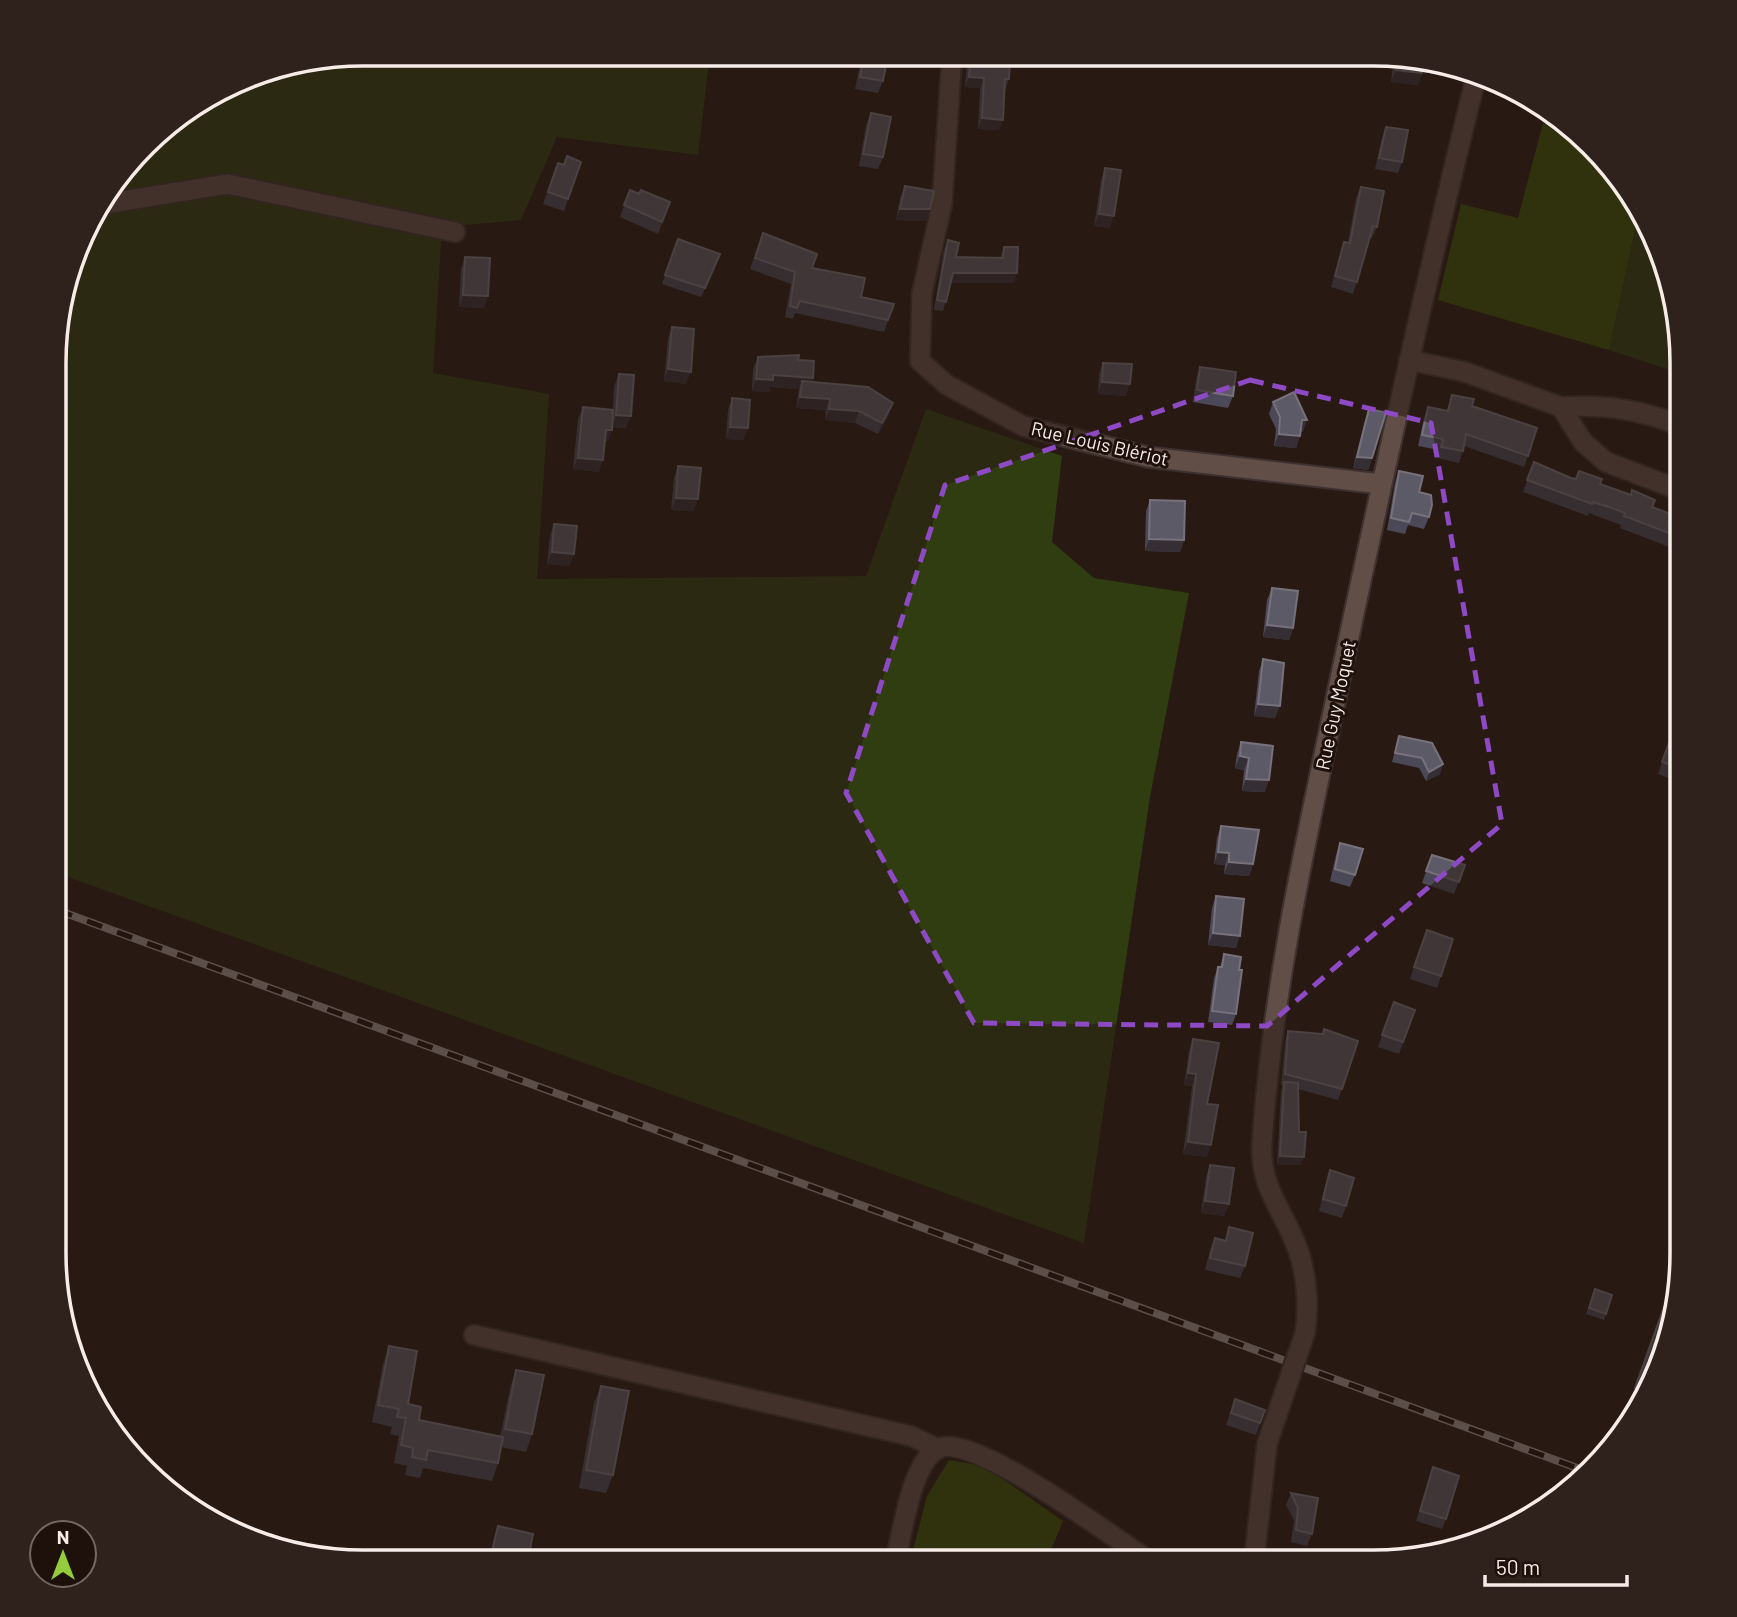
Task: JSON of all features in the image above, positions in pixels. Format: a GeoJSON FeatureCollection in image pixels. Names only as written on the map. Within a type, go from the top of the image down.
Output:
{"type":"FeatureCollection","features":[{"type":"Feature","properties":{"kind":"street","name":"Rue Louis Blériot"},"geometry":{"type":"LineString","coordinates":[[951,66],[943,204],[922,292],[920,361],[947,385],[1023,426],[1148,457],[1381,484]]}},
{"type":"Feature","properties":{"kind":"street","name":"Rue Guy Moquet"},"geometry":{"type":"LineString","coordinates":[[1255,1550],[1267,1444],[1305,1333],[1308,1314],[1299,1251],[1265,1184],[1262,1146],[1278,993],[1300,867],[1381,484],[1474,84]]}},
{"type":"Feature","properties":{"kind":"street"},"geometry":{"type":"LineString","coordinates":[[114,202],[228,184],[455,232]]}},
{"type":"Feature","properties":{"kind":"street"},"geometry":{"type":"LineString","coordinates":[[1409,360],[1465,372],[1561,407],[1596,405],[1644,411],[1670,421]]}},
{"type":"Feature","properties":{"kind":"street"},"geometry":{"type":"LineString","coordinates":[[1561,407],[1583,442],[1606,462],[1670,486]]}},
{"type":"Feature","properties":{"kind":"street"},"geometry":{"type":"LineString","coordinates":[[474,1335],[911,1436],[938,1449]]}},
{"type":"Feature","properties":{"kind":"street"},"geometry":{"type":"LineString","coordinates":[[898,1550],[918,1471],[938,1449],[953,1446],[1004,1464],[1133,1550]]}},
{"type":"Feature","properties":{"kind":"highlighted area"},"geometry":{"type":"Polygon","coordinates":[[[1250,380],[1431,423],[1502,824],[1267,1026],[974,1023],[846,793],[945,485],[1250,380]]]}},
{"type":"Feature","properties":{"kind":"green space"},"geometry":{"type":"Polygon","coordinates":[[[363,66],[709,66],[698,155],[557,137],[521,220],[442,227],[433,373],[549,394],[537,579],[866,576],[926,409],[1062,456],[1052,542],[1094,578],[1189,593],[1150,797],[1084,1243],[66,876],[66,363],[69,325],[82,268],[106,215],[140,168],[168,140],[198,117],[232,97],[268,82],[325,69],[363,66]]]}},
{"type":"Feature","properties":{"kind":"green space"},"geometry":{"type":"Polygon","coordinates":[[[1543,123],[1552,126],[1584,153],[1620,198],[1636,225],[1609,350],[1438,300],[1461,204],[1518,218],[1543,123]]]}},
{"type":"Feature","properties":{"kind":"green space"},"geometry":{"type":"Polygon","coordinates":[[[1636,225],[1655,268],[1665,305],[1670,370],[1609,350],[1636,225]]]}},
{"type":"Feature","properties":{"kind":"green space"},"geometry":{"type":"Polygon","coordinates":[[[949,1460],[984,1466],[1063,1521],[1051,1550],[913,1550],[927,1496],[949,1460]]]}},
{"type":"Feature","properties":{"kind":"building"},"geometry":{"type":"Polygon","coordinates":[[[862,66],[886,66],[883,81],[860,77],[862,66]]]}},
{"type":"Feature","properties":{"kind":"building"},"geometry":{"type":"Polygon","coordinates":[[[970,66],[1010,66],[1009,79],[1005,79],[1003,120],[982,118],[984,78],[969,77],[970,66]]]}},
{"type":"Feature","properties":{"kind":"building"},"geometry":{"type":"Polygon","coordinates":[[[1396,67],[1422,71],[1422,73],[1396,70],[1396,67]]]}},
{"type":"Feature","properties":{"kind":"building"},"geometry":{"type":"Polygon","coordinates":[[[871,113],[891,117],[883,157],[863,154],[871,113]]]}},
{"type":"Feature","properties":{"kind":"building"},"geometry":{"type":"Polygon","coordinates":[[[1386,127],[1408,130],[1402,162],[1379,158],[1386,127]]]}},
{"type":"Feature","properties":{"kind":"building"},"geometry":{"type":"Polygon","coordinates":[[[567,156],[581,162],[568,199],[548,192],[558,163],[564,165],[567,156]]]}},
{"type":"Feature","properties":{"kind":"building"},"geometry":{"type":"Polygon","coordinates":[[[1105,168],[1121,170],[1114,216],[1099,214],[1105,168]]]}},
{"type":"Feature","properties":{"kind":"building"},"geometry":{"type":"Polygon","coordinates":[[[905,186],[934,191],[930,209],[900,209],[905,186]]]}},
{"type":"Feature","properties":{"kind":"building"},"geometry":{"type":"Polygon","coordinates":[[[1361,187],[1384,191],[1377,227],[1373,226],[1357,282],[1335,276],[1344,242],[1350,243],[1361,187]]]}},
{"type":"Feature","properties":{"kind":"building"},"geometry":{"type":"Polygon","coordinates":[[[630,190],[639,194],[641,190],[670,202],[662,222],[624,205],[630,190]]]}},
{"type":"Feature","properties":{"kind":"building"},"geometry":{"type":"Polygon","coordinates":[[[763,233],[817,254],[812,268],[865,278],[861,297],[894,304],[888,320],[800,301],[797,308],[790,306],[795,272],[755,258],[763,233]]]}},
{"type":"Feature","properties":{"kind":"building"},"geometry":{"type":"Polygon","coordinates":[[[678,239],[720,254],[705,288],[665,275],[678,239]]]}},
{"type":"Feature","properties":{"kind":"building"},"geometry":{"type":"Polygon","coordinates":[[[948,240],[959,243],[956,257],[1003,258],[1004,247],[1018,247],[1017,273],[953,273],[946,302],[937,300],[948,240]]]}},
{"type":"Feature","properties":{"kind":"building"},"geometry":{"type":"Polygon","coordinates":[[[465,257],[490,258],[488,296],[463,295],[465,257]]]}},
{"type":"Feature","properties":{"kind":"building"},"geometry":{"type":"Polygon","coordinates":[[[672,327],[694,329],[691,372],[668,369],[672,327]]]}},
{"type":"Feature","properties":{"kind":"building"},"geometry":{"type":"Polygon","coordinates":[[[799,355],[798,360],[814,361],[813,378],[773,375],[773,380],[756,379],[758,357],[799,355]]]}},
{"type":"Feature","properties":{"kind":"building"},"geometry":{"type":"Polygon","coordinates":[[[1103,363],[1132,364],[1130,384],[1102,382],[1103,363]]]}},
{"type":"Feature","properties":{"kind":"building"},"geometry":{"type":"Polygon","coordinates":[[[1200,367],[1236,372],[1233,396],[1197,390],[1200,367]]]}},
{"type":"Feature","properties":{"kind":"building"},"geometry":{"type":"Polygon","coordinates":[[[619,374],[634,375],[631,416],[616,415],[619,374]]]}},
{"type":"Feature","properties":{"kind":"building"},"geometry":{"type":"Polygon","coordinates":[[[802,381],[868,387],[893,403],[882,423],[859,411],[829,409],[830,399],[800,397],[802,381]]]}},
{"type":"Feature","properties":{"kind":"building"},"geometry":{"type":"Polygon","coordinates":[[[1294,392],[1307,420],[1302,420],[1300,436],[1279,434],[1280,417],[1273,402],[1294,392]]]}},
{"type":"Feature","properties":{"kind":"building"},"geometry":{"type":"Polygon","coordinates":[[[1452,395],[1474,399],[1472,406],[1537,428],[1528,456],[1466,434],[1463,451],[1441,447],[1443,439],[1422,435],[1428,407],[1448,411],[1452,395]]]}},
{"type":"Feature","properties":{"kind":"building"},"geometry":{"type":"Polygon","coordinates":[[[732,398],[750,400],[748,428],[730,427],[732,398]]]}},
{"type":"Feature","properties":{"kind":"building"},"geometry":{"type":"Polygon","coordinates":[[[583,407],[613,410],[612,430],[606,430],[603,460],[578,458],[583,407]]]}},
{"type":"Feature","properties":{"kind":"building"},"geometry":{"type":"Polygon","coordinates":[[[1369,409],[1386,412],[1372,458],[1357,457],[1369,409]]]}},
{"type":"Feature","properties":{"kind":"building"},"geometry":{"type":"Polygon","coordinates":[[[1534,462],[1571,478],[1576,479],[1579,471],[1602,479],[1600,484],[1631,495],[1632,490],[1655,500],[1652,507],[1670,514],[1670,533],[1624,516],[1625,513],[1609,507],[1593,502],[1592,504],[1527,480],[1534,462]]]}},
{"type":"Feature","properties":{"kind":"building"},"geometry":{"type":"Polygon","coordinates":[[[678,466],[701,468],[698,499],[676,498],[678,466]]]}},
{"type":"Feature","properties":{"kind":"building"},"geometry":{"type":"Polygon","coordinates":[[[1399,471],[1423,476],[1419,492],[1431,495],[1429,517],[1412,513],[1409,522],[1391,518],[1399,471]]]}},
{"type":"Feature","properties":{"kind":"building"},"geometry":{"type":"Polygon","coordinates":[[[1150,500],[1185,501],[1184,540],[1149,539],[1150,500]]]}},
{"type":"Feature","properties":{"kind":"building"},"geometry":{"type":"Polygon","coordinates":[[[554,524],[577,526],[574,554],[552,552],[554,524]]]}},
{"type":"Feature","properties":{"kind":"building"},"geometry":{"type":"Polygon","coordinates":[[[1272,588],[1298,591],[1293,628],[1267,625],[1272,588]]]}},
{"type":"Feature","properties":{"kind":"building"},"geometry":{"type":"Polygon","coordinates":[[[1263,659],[1284,663],[1280,706],[1258,704],[1263,659]]]}},
{"type":"Feature","properties":{"kind":"building"},"geometry":{"type":"Polygon","coordinates":[[[1399,736],[1432,743],[1443,764],[1429,772],[1422,758],[1395,753],[1399,736]]]}},
{"type":"Feature","properties":{"kind":"building"},"geometry":{"type":"Polygon","coordinates":[[[1670,740],[1670,765],[1662,762],[1670,740]]]}},
{"type":"Feature","properties":{"kind":"building"},"geometry":{"type":"Polygon","coordinates":[[[1241,742],[1273,746],[1269,780],[1246,779],[1249,758],[1240,756],[1241,742]]]}},
{"type":"Feature","properties":{"kind":"building"},"geometry":{"type":"Polygon","coordinates":[[[1221,826],[1259,830],[1253,864],[1229,862],[1229,853],[1218,852],[1221,826]]]}},
{"type":"Feature","properties":{"kind":"building"},"geometry":{"type":"Polygon","coordinates":[[[1340,843],[1363,849],[1355,875],[1335,869],[1340,843]]]}},
{"type":"Feature","properties":{"kind":"building"},"geometry":{"type":"Polygon","coordinates":[[[1432,855],[1465,865],[1459,882],[1426,871],[1432,855]]]}},
{"type":"Feature","properties":{"kind":"building"},"geometry":{"type":"Polygon","coordinates":[[[1216,896],[1244,899],[1240,936],[1213,933],[1216,896]]]}},
{"type":"Feature","properties":{"kind":"building"},"geometry":{"type":"Polygon","coordinates":[[[1427,930],[1453,939],[1441,976],[1414,967],[1427,930]]]}},
{"type":"Feature","properties":{"kind":"building"},"geometry":{"type":"Polygon","coordinates":[[[1224,954],[1241,957],[1239,970],[1242,970],[1236,1014],[1212,1011],[1218,967],[1222,967],[1224,954]]]}},
{"type":"Feature","properties":{"kind":"building"},"geometry":{"type":"Polygon","coordinates":[[[1394,1002],[1415,1010],[1403,1042],[1382,1035],[1394,1002]]]}},
{"type":"Feature","properties":{"kind":"building"},"geometry":{"type":"Polygon","coordinates":[[[1324,1029],[1358,1041],[1342,1089],[1285,1074],[1288,1031],[1323,1034],[1324,1029]]]}},
{"type":"Feature","properties":{"kind":"building"},"geometry":{"type":"Polygon","coordinates":[[[1193,1039],[1219,1043],[1207,1104],[1218,1105],[1211,1145],[1188,1142],[1196,1074],[1188,1073],[1193,1039]]]}},
{"type":"Feature","properties":{"kind":"building"},"geometry":{"type":"Polygon","coordinates":[[[1284,1082],[1298,1083],[1299,1132],[1306,1132],[1304,1157],[1280,1156],[1284,1082]]]}},
{"type":"Feature","properties":{"kind":"building"},"geometry":{"type":"Polygon","coordinates":[[[1210,1165],[1234,1168],[1229,1204],[1205,1201],[1210,1165]]]}},
{"type":"Feature","properties":{"kind":"building"},"geometry":{"type":"Polygon","coordinates":[[[1330,1170],[1354,1178],[1346,1206],[1323,1199],[1330,1170]]]}},
{"type":"Feature","properties":{"kind":"building"},"geometry":{"type":"Polygon","coordinates":[[[1229,1227],[1253,1233],[1245,1266],[1210,1258],[1215,1238],[1226,1241],[1229,1227]]]}},
{"type":"Feature","properties":{"kind":"building"},"geometry":{"type":"Polygon","coordinates":[[[1595,1289],[1612,1295],[1606,1314],[1589,1308],[1595,1289]]]}},
{"type":"Feature","properties":{"kind":"building"},"geometry":{"type":"Polygon","coordinates":[[[1666,1308],[1655,1349],[1640,1385],[1638,1389],[1635,1388],[1666,1308]]]}},
{"type":"Feature","properties":{"kind":"building"},"geometry":{"type":"Polygon","coordinates":[[[389,1346],[417,1351],[408,1404],[421,1407],[419,1420],[503,1437],[498,1463],[428,1450],[426,1460],[412,1457],[413,1448],[401,1445],[406,1418],[397,1417],[399,1409],[378,1405],[389,1346]]]}},
{"type":"Feature","properties":{"kind":"building"},"geometry":{"type":"Polygon","coordinates":[[[516,1370],[544,1375],[532,1434],[505,1429],[516,1370]]]}},
{"type":"Feature","properties":{"kind":"building"},"geometry":{"type":"Polygon","coordinates":[[[601,1386],[629,1391],[613,1475],[586,1470],[601,1386]]]}},
{"type":"Feature","properties":{"kind":"building"},"geometry":{"type":"Polygon","coordinates":[[[1235,1399],[1265,1410],[1260,1423],[1231,1413],[1235,1399]]]}},
{"type":"Feature","properties":{"kind":"building"},"geometry":{"type":"Polygon","coordinates":[[[1433,1467],[1459,1476],[1446,1519],[1420,1511],[1433,1467]]]}},
{"type":"Feature","properties":{"kind":"building"},"geometry":{"type":"Polygon","coordinates":[[[1291,1493],[1318,1498],[1312,1534],[1296,1530],[1298,1508],[1291,1493]]]}},
{"type":"Feature","properties":{"kind":"building"},"geometry":{"type":"Polygon","coordinates":[[[498,1526],[533,1534],[530,1550],[492,1550],[498,1526]]]}},
{"type":"Feature","properties":{"kind":"railway"},"geometry":{"type":"LineString","coordinates":[[66,913],[1579,1469]]}}]}
